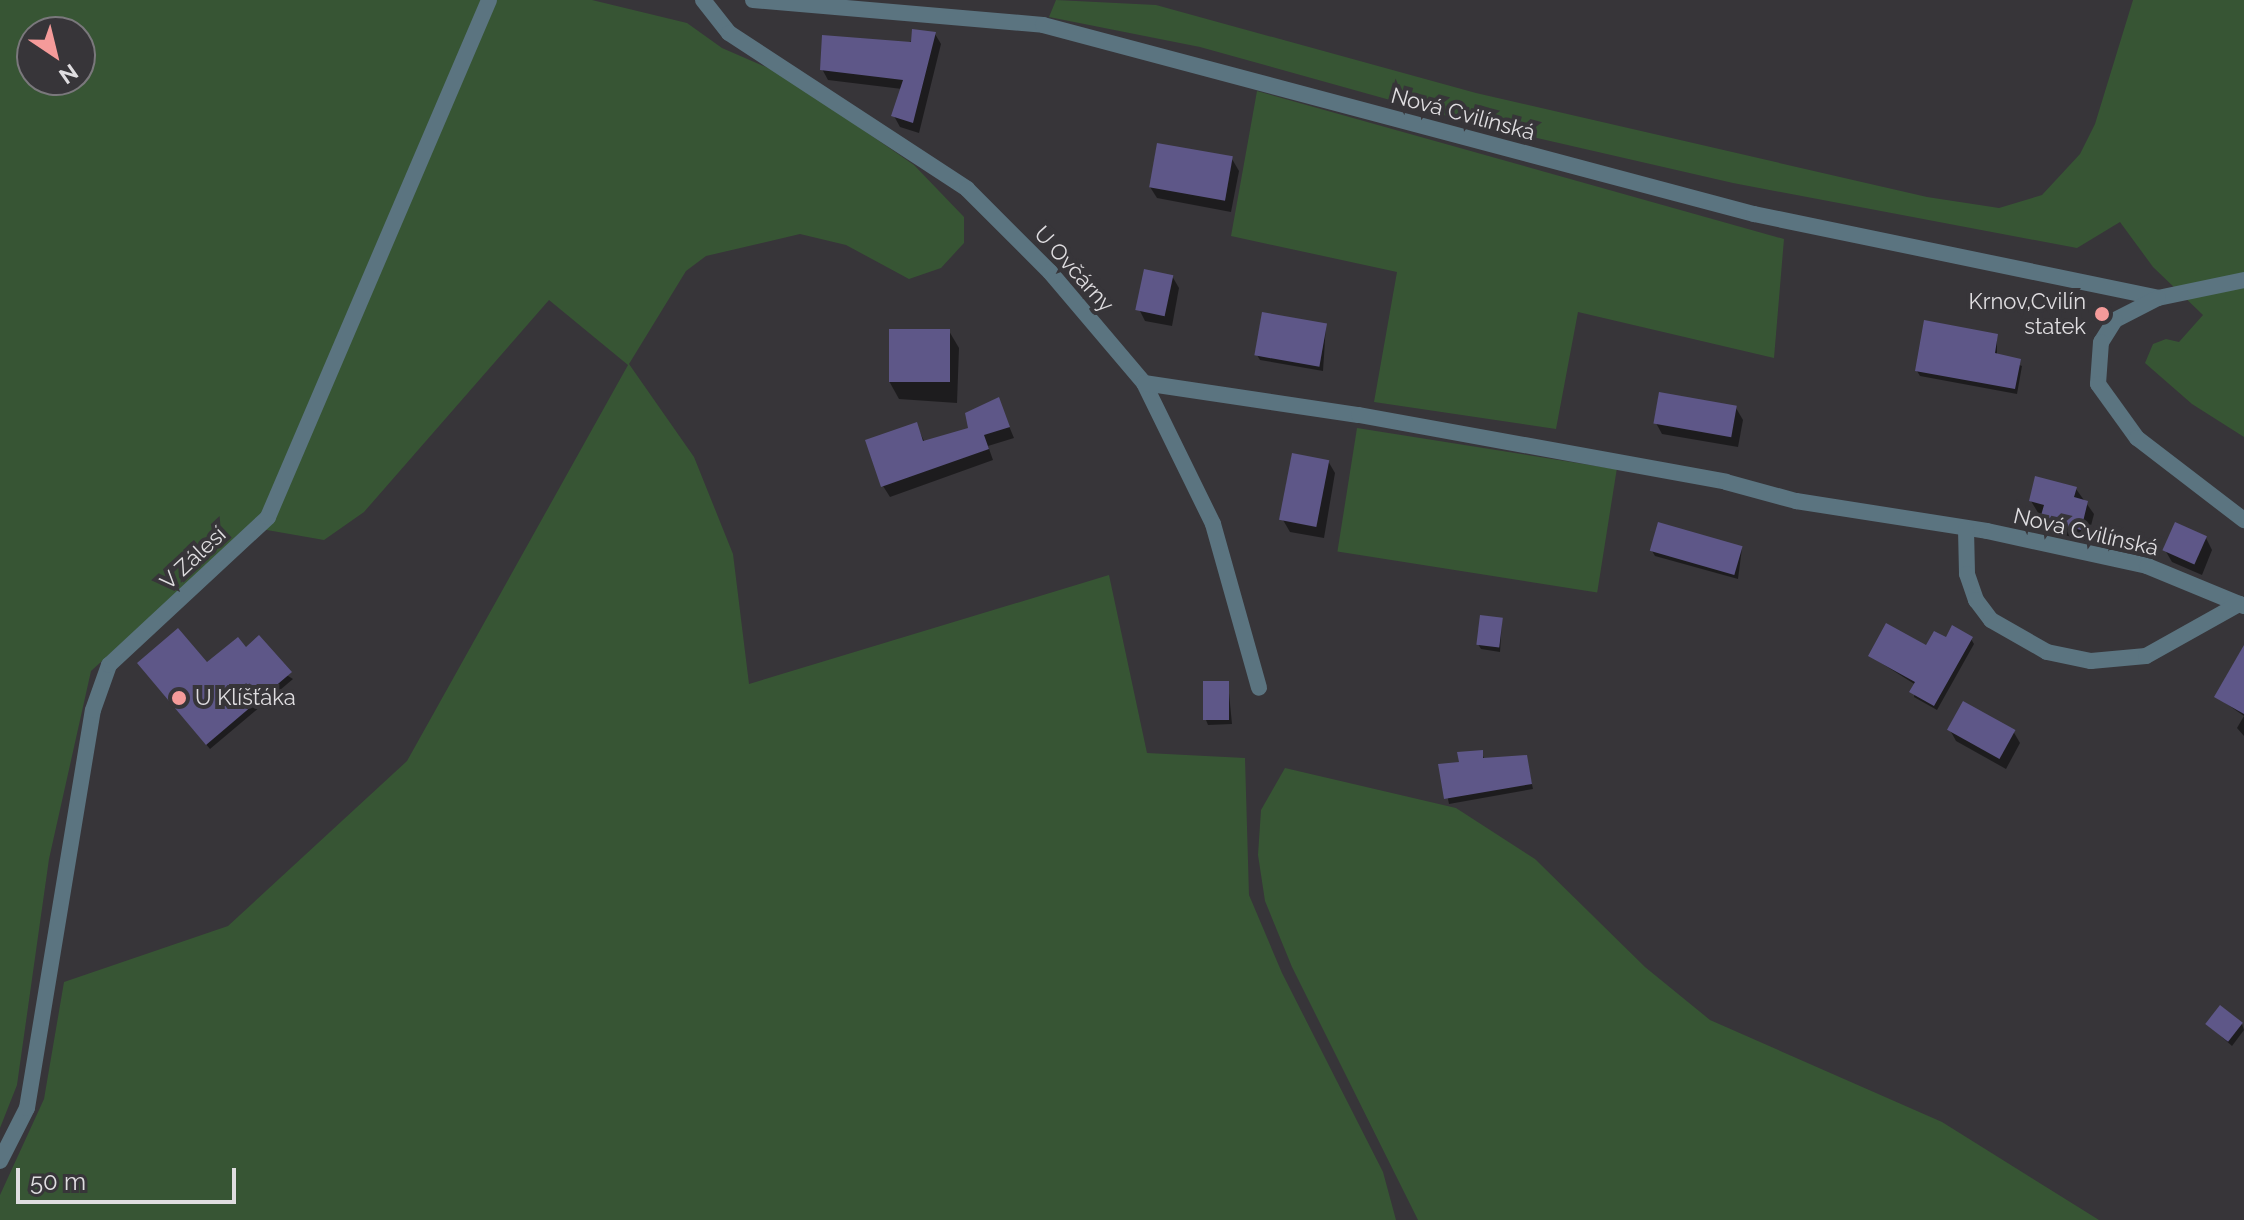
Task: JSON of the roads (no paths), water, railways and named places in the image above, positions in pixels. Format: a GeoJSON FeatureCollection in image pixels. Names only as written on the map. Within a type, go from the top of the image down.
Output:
{"type":"FeatureCollection","features":[{"type":"Feature","properties":{"kind":"street","name":"V Zálesí"},"geometry":{"type":"LineString","coordinates":[[0,1161],[27,1108],[93,710],[109,665],[268,517],[489,0]]}},
{"type":"Feature","properties":{"kind":"street","name":"U Ovčárny"},"geometry":{"type":"LineString","coordinates":[[703,0],[729,33],[967,189],[1050,272],[1144,383],[1213,524],[1259,688]]}},
{"type":"Feature","properties":{"kind":"street","name":"Nová Cvilínská"},"geometry":{"type":"LineString","coordinates":[[753,0],[1043,25],[1754,214],[2158,298]]}},
{"type":"Feature","properties":{"kind":"street","name":"Nová Cvilínská"},"geometry":{"type":"LineString","coordinates":[[2244,280],[2158,298],[2115,320],[2101,342],[2098,384],[2137,438],[2244,520]]}},
{"type":"Feature","properties":{"kind":"street","name":"Nová Cvilínská"},"geometry":{"type":"LineString","coordinates":[[1144,383],[1359,415],[1966,529],[2147,566],[2242,605]]}},
{"type":"Feature","properties":{"kind":"street","name":"Nová Cvilínská"},"geometry":{"type":"LineString","coordinates":[[1966,529],[1967,574],[1976,600],[1991,620],[2047,652],[2091,661],[2146,656],[2242,605]]}},
{"type":"Feature","properties":{"kind":"place","name":"Krnov,Cvilín statek"},"geometry":{"type":"Point","coordinates":[2102,314]}},
{"type":"Feature","properties":{"kind":"place","name":"U Klíšťáka"},"geometry":{"type":"Point","coordinates":[179,698]}}]}
